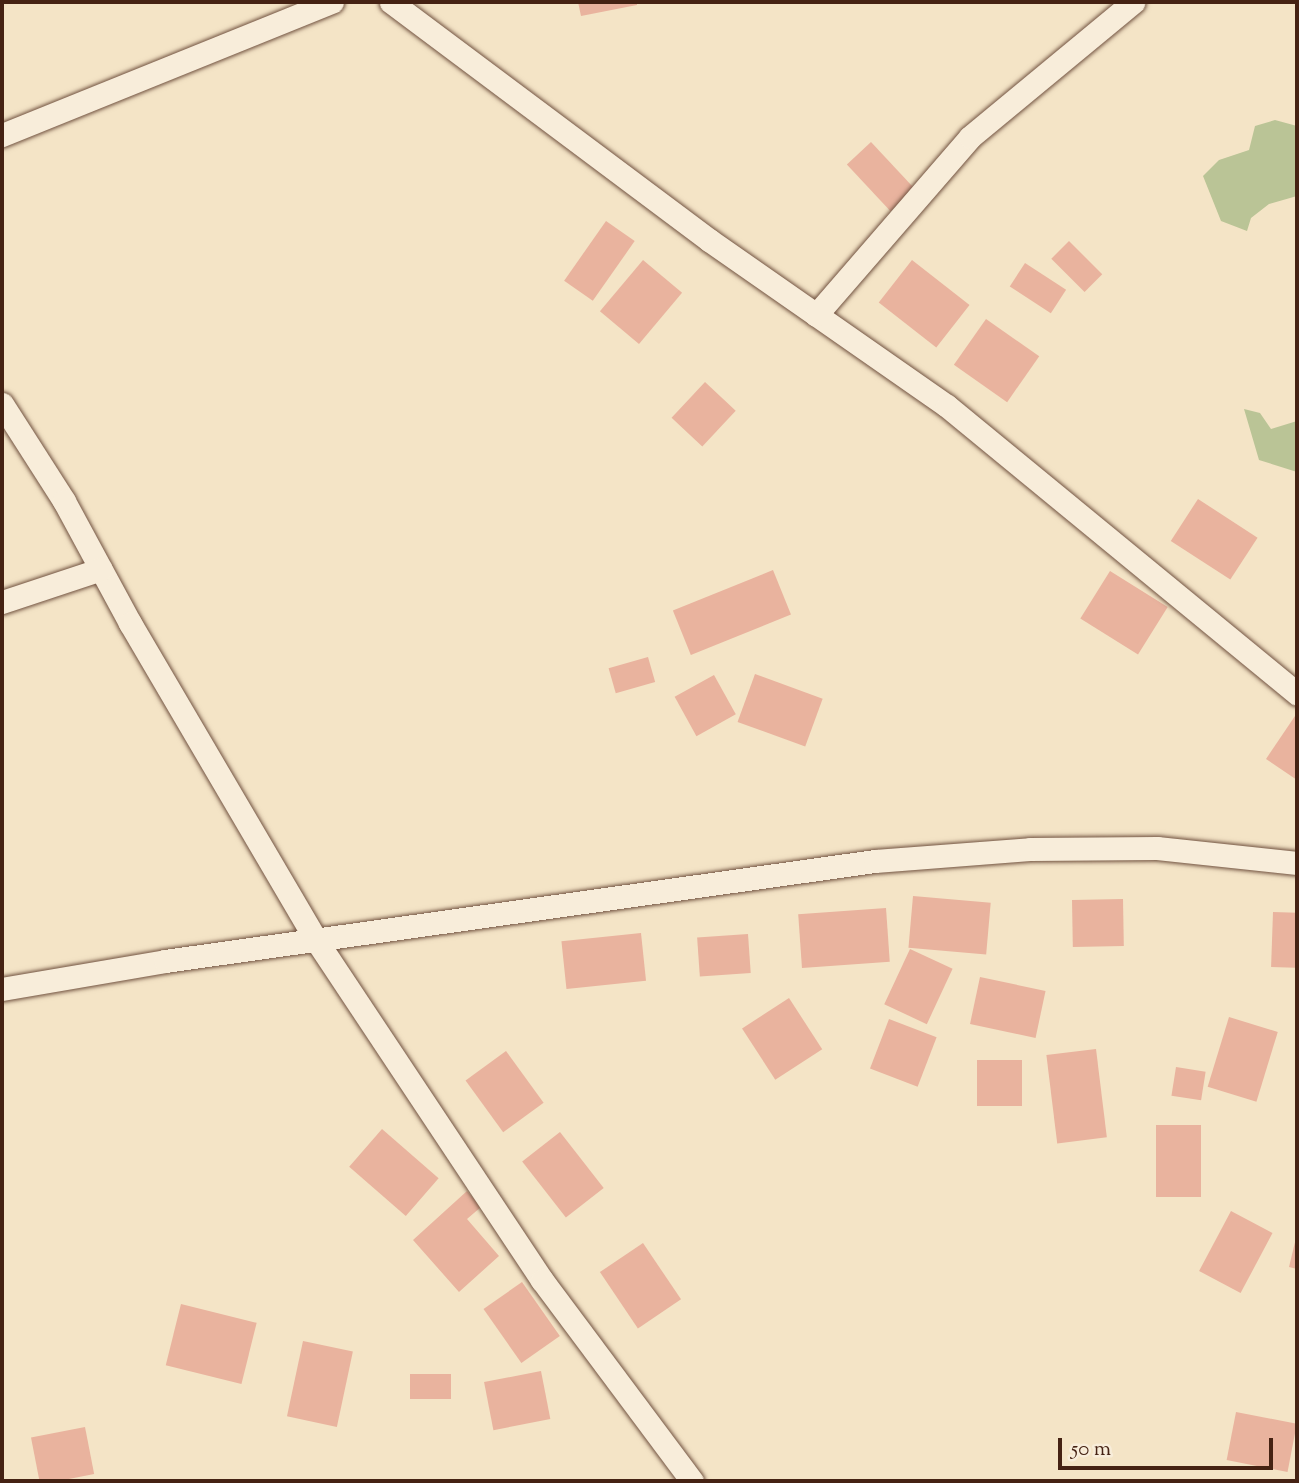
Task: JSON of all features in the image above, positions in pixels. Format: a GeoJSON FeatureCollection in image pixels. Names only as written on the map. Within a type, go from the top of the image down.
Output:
{"type":"FeatureCollection","features":[{"type":"Feature","properties":{"kind":"street"},"geometry":{"type":"LineString","coordinates":[[2,135],[332,2]]}},
{"type":"Feature","properties":{"kind":"street"},"geometry":{"type":"LineString","coordinates":[[391,2],[816,315],[947,406],[1297,693]]}},
{"type":"Feature","properties":{"kind":"street"},"geometry":{"type":"LineString","coordinates":[[816,315],[970,137],[1133,2]]}},
{"type":"Feature","properties":{"kind":"street"},"geometry":{"type":"LineString","coordinates":[[2,404],[64,501],[316,940],[542,1280],[692,1481]]}},
{"type":"Feature","properties":{"kind":"street"},"geometry":{"type":"LineString","coordinates":[[2,602],[101,569]]}},
{"type":"Feature","properties":{"kind":"street"},"geometry":{"type":"LineString","coordinates":[[2,989],[316,940],[875,862],[991,852],[1157,848],[1297,863]]}},
{"type":"Feature","properties":{"kind":"green space"},"geometry":{"type":"Polygon","coordinates":[[[1275,120],[1297,126],[1297,196],[1269,204],[1251,218],[1247,231],[1221,221],[1203,176],[1219,160],[1249,150],[1255,126],[1275,120]]]}},
{"type":"Feature","properties":{"kind":"green space"},"geometry":{"type":"Polygon","coordinates":[[[1244,409],[1260,413],[1271,429],[1297,421],[1297,472],[1259,460],[1244,409]]]}},
{"type":"Feature","properties":{"kind":"building"},"geometry":{"type":"Polygon","coordinates":[[[578,2],[637,2],[637,5],[581,16],[578,2]]]}},
{"type":"Feature","properties":{"kind":"building"},"geometry":{"type":"Polygon","coordinates":[[[871,142],[915,189],[891,211],[847,165],[871,142]]]}},
{"type":"Feature","properties":{"kind":"building"},"geometry":{"type":"Polygon","coordinates":[[[606,221],[635,241],[593,301],[564,281],[606,221]]]}},
{"type":"Feature","properties":{"kind":"building"},"geometry":{"type":"Polygon","coordinates":[[[1069,241],[1102,274],[1085,292],[1051,259],[1069,241]]]}},
{"type":"Feature","properties":{"kind":"building"},"geometry":{"type":"Polygon","coordinates":[[[643,260],[682,293],[639,344],[600,311],[643,260]]]}},
{"type":"Feature","properties":{"kind":"building"},"geometry":{"type":"Polygon","coordinates":[[[912,260],[970,305],[936,347],[879,303],[912,260]]]}},
{"type":"Feature","properties":{"kind":"building"},"geometry":{"type":"Polygon","coordinates":[[[1025,263],[1066,290],[1051,313],[1010,286],[1025,263]]]}},
{"type":"Feature","properties":{"kind":"building"},"geometry":{"type":"Polygon","coordinates":[[[986,319],[1039,356],[1007,402],[954,365],[986,319]]]}},
{"type":"Feature","properties":{"kind":"building"},"geometry":{"type":"Polygon","coordinates":[[[705,382],[736,411],[702,446],[672,418],[705,382]]]}},
{"type":"Feature","properties":{"kind":"building"},"geometry":{"type":"Polygon","coordinates":[[[1198,499],[1258,538],[1230,580],[1171,541],[1198,499]]]}},
{"type":"Feature","properties":{"kind":"building"},"geometry":{"type":"Polygon","coordinates":[[[773,570],[791,615],[691,655],[673,610],[773,570]]]}},
{"type":"Feature","properties":{"kind":"building"},"geometry":{"type":"Polygon","coordinates":[[[1110,571],[1168,607],[1138,655],[1080,618],[1110,571]]]}},
{"type":"Feature","properties":{"kind":"building"},"geometry":{"type":"Polygon","coordinates":[[[648,657],[655,682],[616,693],[609,668],[648,657]]]}},
{"type":"Feature","properties":{"kind":"building"},"geometry":{"type":"Polygon","coordinates":[[[755,674],[823,699],[805,747],[738,722],[755,674]]]}},
{"type":"Feature","properties":{"kind":"building"},"geometry":{"type":"Polygon","coordinates":[[[714,675],[736,714],[696,736],[675,697],[714,675]]]}},
{"type":"Feature","properties":{"kind":"building"},"geometry":{"type":"Polygon","coordinates":[[[1295,716],[1297,717],[1297,780],[1266,759],[1295,716]]]}},
{"type":"Feature","properties":{"kind":"building"},"geometry":{"type":"Polygon","coordinates":[[[913,896],[991,903],[986,955],[908,948],[913,896]]]}},
{"type":"Feature","properties":{"kind":"building"},"geometry":{"type":"Polygon","coordinates":[[[1123,899],[1124,946],[1073,947],[1072,900],[1123,899]]]}},
{"type":"Feature","properties":{"kind":"building"},"geometry":{"type":"Polygon","coordinates":[[[886,908],[890,962],[802,968],[798,914],[886,908]]]}},
{"type":"Feature","properties":{"kind":"building"},"geometry":{"type":"Polygon","coordinates":[[[1273,912],[1297,913],[1295,968],[1271,967],[1273,912]]]}},
{"type":"Feature","properties":{"kind":"building"},"geometry":{"type":"Polygon","coordinates":[[[641,933],[646,981],[566,989],[561,941],[641,933]]]}},
{"type":"Feature","properties":{"kind":"building"},"geometry":{"type":"Polygon","coordinates":[[[748,934],[751,973],[700,976],[697,938],[748,934]]]}},
{"type":"Feature","properties":{"kind":"building"},"geometry":{"type":"Polygon","coordinates":[[[910,949],[953,969],[927,1024],[884,1004],[910,949]]]}},
{"type":"Feature","properties":{"kind":"building"},"geometry":{"type":"Polygon","coordinates":[[[980,977],[1046,991],[1036,1038],[970,1024],[980,977]]]}},
{"type":"Feature","properties":{"kind":"building"},"geometry":{"type":"Polygon","coordinates":[[[789,998],[822,1049],[775,1080],[742,1028],[789,998]]]}},
{"type":"Feature","properties":{"kind":"building"},"geometry":{"type":"Polygon","coordinates":[[[1229,1017],[1278,1032],[1256,1102],[1208,1087],[1229,1017]]]}},
{"type":"Feature","properties":{"kind":"building"},"geometry":{"type":"Polygon","coordinates":[[[889,1019],[937,1037],[918,1087],[870,1068],[889,1019]]]}},
{"type":"Feature","properties":{"kind":"building"},"geometry":{"type":"Polygon","coordinates":[[[1096,1049],[1107,1137],[1057,1143],[1046,1055],[1096,1049]]]}},
{"type":"Feature","properties":{"kind":"building"},"geometry":{"type":"Polygon","coordinates":[[[506,1051],[544,1103],[503,1132],[466,1080],[506,1051]]]}},
{"type":"Feature","properties":{"kind":"building"},"geometry":{"type":"Polygon","coordinates":[[[977,1060],[1022,1060],[1022,1106],[977,1106],[977,1060]]]}},
{"type":"Feature","properties":{"kind":"building"},"geometry":{"type":"Polygon","coordinates":[[[1176,1067],[1206,1072],[1201,1100],[1171,1096],[1176,1067]]]}},
{"type":"Feature","properties":{"kind":"building"},"geometry":{"type":"Polygon","coordinates":[[[1156,1125],[1201,1125],[1201,1197],[1156,1197],[1156,1125]]]}},
{"type":"Feature","properties":{"kind":"building"},"geometry":{"type":"Polygon","coordinates":[[[382,1129],[439,1178],[406,1216],[349,1167],[382,1129]]]}},
{"type":"Feature","properties":{"kind":"building"},"geometry":{"type":"Polygon","coordinates":[[[560,1132],[604,1188],[566,1218],[522,1162],[560,1132]]]}},
{"type":"Feature","properties":{"kind":"building"},"geometry":{"type":"Polygon","coordinates":[[[467,1191],[481,1207],[467,1219],[499,1256],[459,1292],[413,1240],[467,1191]]]}},
{"type":"Feature","properties":{"kind":"building"},"geometry":{"type":"Polygon","coordinates":[[[1231,1211],[1272,1233],[1241,1293],[1199,1271],[1231,1211]]]}},
{"type":"Feature","properties":{"kind":"building"},"geometry":{"type":"Polygon","coordinates":[[[1297,1238],[1297,1269],[1289,1267],[1297,1238]]]}},
{"type":"Feature","properties":{"kind":"building"},"geometry":{"type":"Polygon","coordinates":[[[643,1243],[681,1299],[638,1328],[600,1272],[643,1243]]]}},
{"type":"Feature","properties":{"kind":"building"},"geometry":{"type":"Polygon","coordinates":[[[522,1282],[560,1336],[521,1363],[483,1309],[522,1282]]]}},
{"type":"Feature","properties":{"kind":"building"},"geometry":{"type":"Polygon","coordinates":[[[181,1304],[257,1323],[241,1384],[166,1365],[181,1304]]]}},
{"type":"Feature","properties":{"kind":"building"},"geometry":{"type":"Polygon","coordinates":[[[303,1341],[353,1352],[337,1427],[287,1416],[303,1341]]]}},
{"type":"Feature","properties":{"kind":"building"},"geometry":{"type":"Polygon","coordinates":[[[541,1371],[550,1419],[493,1430],[484,1382],[541,1371]]]}},
{"type":"Feature","properties":{"kind":"building"},"geometry":{"type":"Polygon","coordinates":[[[410,1374],[451,1374],[451,1399],[410,1399],[410,1374]]]}},
{"type":"Feature","properties":{"kind":"building"},"geometry":{"type":"Polygon","coordinates":[[[1236,1412],[1297,1424],[1288,1472],[1227,1460],[1236,1412]]]}},
{"type":"Feature","properties":{"kind":"building"},"geometry":{"type":"Polygon","coordinates":[[[85,1427],[94,1474],[59,1481],[39,1481],[31,1437],[85,1427]]]}}]}
